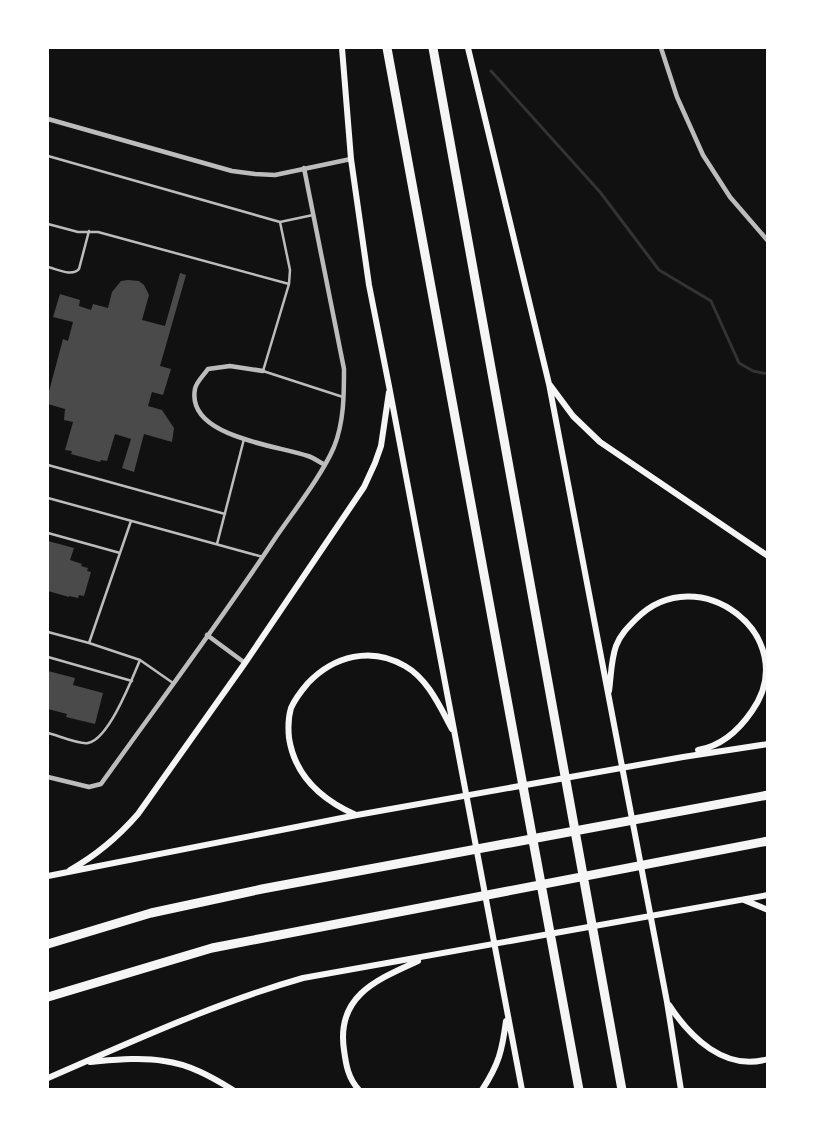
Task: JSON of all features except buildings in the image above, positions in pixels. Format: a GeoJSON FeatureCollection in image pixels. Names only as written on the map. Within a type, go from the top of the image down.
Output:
{"type":"FeatureCollection","features":[{"type":"Feature","properties":{"kind":"highway"},"geometry":{"type":"LineString","coordinates":[[387,48],[579,1090]]}},
{"type":"Feature","properties":{"kind":"highway"},"geometry":{"type":"LineString","coordinates":[[433,48],[622,1090]]}},
{"type":"Feature","properties":{"kind":"highway"},"geometry":{"type":"LineString","coordinates":[[48,944],[151,913],[262,888],[768,796]]}},
{"type":"Feature","properties":{"kind":"highway"},"geometry":{"type":"LineString","coordinates":[[48,997],[212,948],[768,841]]}},
{"type":"Feature","properties":{"kind":"main road"},"geometry":{"type":"LineString","coordinates":[[342,48],[351,159],[369,284],[522,1090]]}},
{"type":"Feature","properties":{"kind":"main road"},"geometry":{"type":"LineString","coordinates":[[468,48],[549,384],[667,1002],[681,1090]]}},
{"type":"Feature","properties":{"kind":"main road"},"geometry":{"type":"LineString","coordinates":[[549,384],[573,416],[600,442],[768,556]]}},
{"type":"Feature","properties":{"kind":"main road"},"geometry":{"type":"LineString","coordinates":[[64,873],[85,862],[106,847],[122,833],[138,814],[245,663],[364,487],[381,446],[389,386]]}},
{"type":"Feature","properties":{"kind":"main road"},"geometry":{"type":"LineString","coordinates":[[609,696],[616,645],[626,629],[652,605],[664,600],[691,596],[717,601],[732,609],[750,626],[763,649],[766,670],[764,687],[756,706],[743,725],[728,738],[684,756]]}},
{"type":"Feature","properties":{"kind":"main road"},"geometry":{"type":"LineString","coordinates":[[357,815],[334,804],[310,784],[298,767],[291,747],[288,729],[291,708],[303,689],[324,668],[344,659],[366,655],[386,658],[405,666],[435,696],[456,737]]}},
{"type":"Feature","properties":{"kind":"main road"},"geometry":{"type":"LineString","coordinates":[[48,876],[357,815],[684,756],[768,744]]}},
{"type":"Feature","properties":{"kind":"main road"},"geometry":{"type":"LineString","coordinates":[[48,1078],[223,1004],[271,987],[321,975],[768,895]]}},
{"type":"Feature","properties":{"kind":"main road"},"geometry":{"type":"LineString","coordinates":[[743,899],[768,910]]}},
{"type":"Feature","properties":{"kind":"main road"},"geometry":{"type":"LineString","coordinates":[[359,1090],[350,1078],[343,1040],[343,1025],[348,1010],[361,994],[377,981],[427,957]]}},
{"type":"Feature","properties":{"kind":"main road"},"geometry":{"type":"LineString","coordinates":[[667,1002],[691,1034],[709,1049],[738,1061],[757,1062],[768,1059]]}},
{"type":"Feature","properties":{"kind":"main road"},"geometry":{"type":"LineString","coordinates":[[482,1090],[501,1056],[507,1014]]}},
{"type":"Feature","properties":{"kind":"main road"},"geometry":{"type":"LineString","coordinates":[[86,1062],[145,1059],[165,1061],[210,1076],[233,1090]]}},
{"type":"Feature","properties":{"kind":"street"},"geometry":{"type":"LineString","coordinates":[[661,48],[677,97],[703,156],[730,197],[768,241]]}},
{"type":"Feature","properties":{"kind":"street"},"geometry":{"type":"LineString","coordinates":[[48,119],[232,171],[274,174],[351,159]]}},
{"type":"Feature","properties":{"kind":"street"},"geometry":{"type":"LineString","coordinates":[[48,777],[89,786],[101,784],[263,557],[334,447],[340,427],[344,398],[344,369],[304,168]]}},
{"type":"Feature","properties":{"kind":"street"},"geometry":{"type":"LineString","coordinates":[[262,371],[230,366],[208,370],[195,387],[194,404],[204,420],[224,432],[310,456],[324,465]]}},
{"type":"Feature","properties":{"kind":"street"},"geometry":{"type":"LineString","coordinates":[[207,635],[245,663]]}},
{"type":"Feature","properties":{"kind":"lane"},"geometry":{"type":"LineString","coordinates":[[48,156],[280,222],[313,215]]}},
{"type":"Feature","properties":{"kind":"lane"},"geometry":{"type":"LineString","coordinates":[[280,222],[290,270],[289,284],[262,371],[344,398]]}},
{"type":"Feature","properties":{"kind":"lane"},"geometry":{"type":"LineString","coordinates":[[48,224],[78,232],[98,232],[289,284]]}},
{"type":"Feature","properties":{"kind":"lane"},"geometry":{"type":"LineString","coordinates":[[48,267],[72,274],[76,273],[79,269],[89,231]]}},
{"type":"Feature","properties":{"kind":"lane"},"geometry":{"type":"LineString","coordinates":[[217,544],[244,438]]}},
{"type":"Feature","properties":{"kind":"lane"},"geometry":{"type":"LineString","coordinates":[[48,465],[225,514]]}},
{"type":"Feature","properties":{"kind":"lane"},"geometry":{"type":"LineString","coordinates":[[48,498],[263,557]]}},
{"type":"Feature","properties":{"kind":"lane"},"geometry":{"type":"LineString","coordinates":[[89,643],[131,521]]}},
{"type":"Feature","properties":{"kind":"lane"},"geometry":{"type":"LineString","coordinates":[[48,533],[120,552]]}},
{"type":"Feature","properties":{"kind":"lane"},"geometry":{"type":"LineString","coordinates":[[48,632],[140,660],[173,683]]}},
{"type":"Feature","properties":{"kind":"lane"},"geometry":{"type":"LineString","coordinates":[[48,657],[132,681]]}},
{"type":"Feature","properties":{"kind":"lane"},"geometry":{"type":"LineString","coordinates":[[48,733],[87,744],[98,740],[122,704],[140,660]]}},
{"type":"Feature","properties":{"kind":"waterway"},"geometry":{"type":"LineString","coordinates":[[491,71],[600,192],[659,270],[711,301],[739,363],[753,371],[768,374]]}}]}
